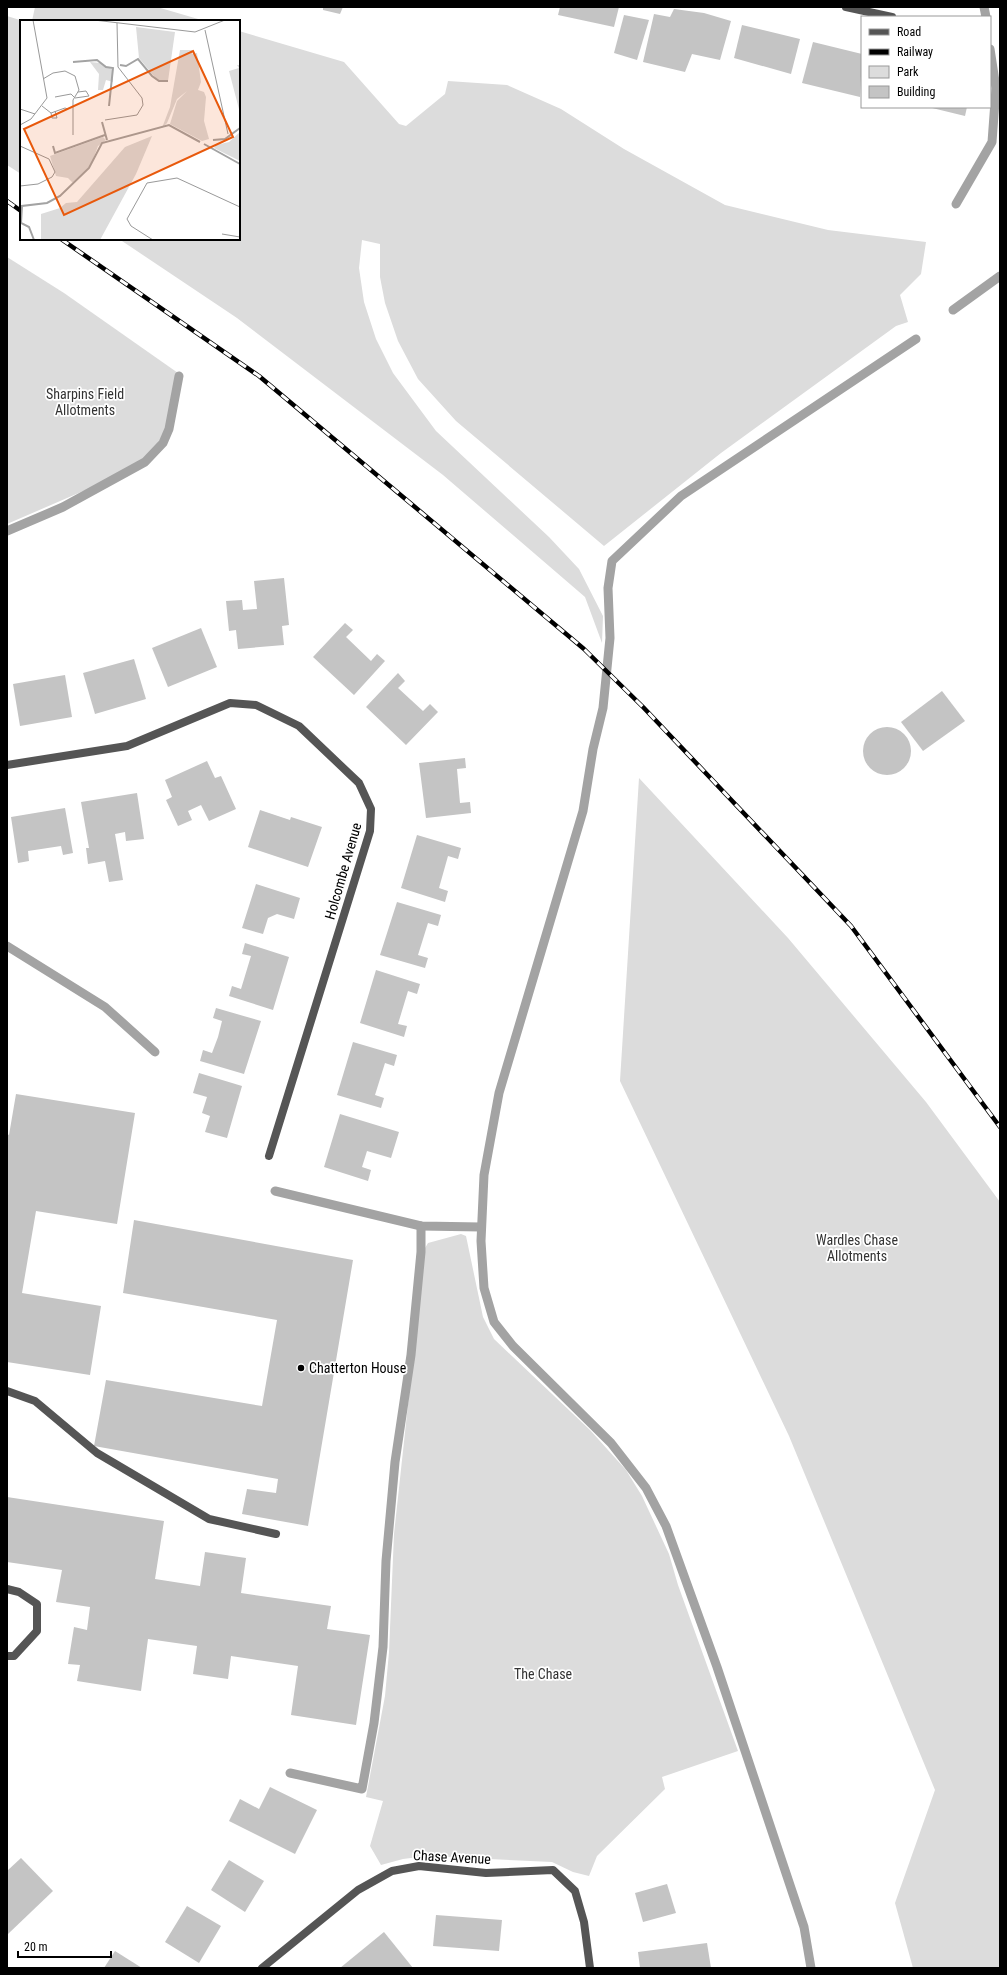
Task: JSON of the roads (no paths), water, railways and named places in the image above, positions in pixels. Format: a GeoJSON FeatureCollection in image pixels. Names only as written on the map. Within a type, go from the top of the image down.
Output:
{"type":"FeatureCollection","features":[{"type":"Feature","properties":{"kind":"street"},"geometry":{"type":"LineString","coordinates":[[846,7],[887,16]]}},
{"type":"Feature","properties":{"kind":"street","name":"Holcombe Avenue"},"geometry":{"type":"LineString","coordinates":[[7,765],[127,746],[230,703],[256,704],[299,726],[359,783],[371,809],[370,831],[269,1156]]}},
{"type":"Feature","properties":{"kind":"street"},"geometry":{"type":"LineString","coordinates":[[7,1391],[35,1401],[97,1453],[209,1519],[276,1534]]}},
{"type":"Feature","properties":{"kind":"street"},"geometry":{"type":"LineString","coordinates":[[7,1589],[19,1592],[37,1604],[37,1631],[14,1656],[7,1656]]}},
{"type":"Feature","properties":{"kind":"street","name":"Chase Avenue"},"geometry":{"type":"LineString","coordinates":[[262,1968],[358,1890],[392,1870],[419,1866],[486,1873],[553,1870],[575,1892],[584,1922],[590,1968]]}},
{"type":"Feature","properties":{"kind":"waterway"},"geometry":{"type":"LineString","coordinates":[[984,7],[986,16]]}},
{"type":"Feature","properties":{"kind":"waterway"},"geometry":{"type":"LineString","coordinates":[[956,204],[992,142],[996,88],[991,56]]}},
{"type":"Feature","properties":{"kind":"waterway"},"geometry":{"type":"LineString","coordinates":[[953,310],[1000,276]]}},
{"type":"Feature","properties":{"kind":"waterway"},"geometry":{"type":"LineString","coordinates":[[811,1968],[804,1927],[717,1667],[666,1526],[646,1488],[611,1443],[513,1346],[494,1322],[484,1288],[481,1241],[484,1175],[499,1093],[583,811],[593,749],[603,708],[610,638],[608,588],[612,561],[681,496],[916,339]]}},
{"type":"Feature","properties":{"kind":"waterway"},"geometry":{"type":"LineString","coordinates":[[7,531],[63,507],[145,462],[163,443],[169,429],[179,376]]}},
{"type":"Feature","properties":{"kind":"waterway"},"geometry":{"type":"LineString","coordinates":[[7,946],[105,1007],[155,1052]]}},
{"type":"Feature","properties":{"kind":"waterway"},"geometry":{"type":"LineString","coordinates":[[275,1191],[421,1226],[481,1227]]}},
{"type":"Feature","properties":{"kind":"waterway"},"geometry":{"type":"LineString","coordinates":[[290,1773],[362,1789],[374,1723],[383,1647],[386,1561],[395,1462],[411,1355],[421,1252],[421,1226]]}},
{"type":"Feature","properties":{"kind":"railway"},"geometry":{"type":"LineString","coordinates":[[7,201],[20,210]]}},
{"type":"Feature","properties":{"kind":"railway"},"geometry":{"type":"LineString","coordinates":[[62,240],[259,376],[584,649],[643,707],[851,926],[1000,1127]]}},
{"type":"Feature","properties":{"kind":"place","name":"Chatterton House"},"geometry":{"type":"Point","coordinates":[301,1368]}},
{"type":"Feature","properties":{"kind":"park label","name":"Sharpins Field Allotments"},"geometry":{"type":"Point","coordinates":[85,402]}},
{"type":"Feature","properties":{"kind":"park label","name":"Wardles Chase Allotments"},"geometry":{"type":"Point","coordinates":[857,1248]}},
{"type":"Feature","properties":{"kind":"park label","name":"The Chase"},"geometry":{"type":"Point","coordinates":[543,1674]}}]}
